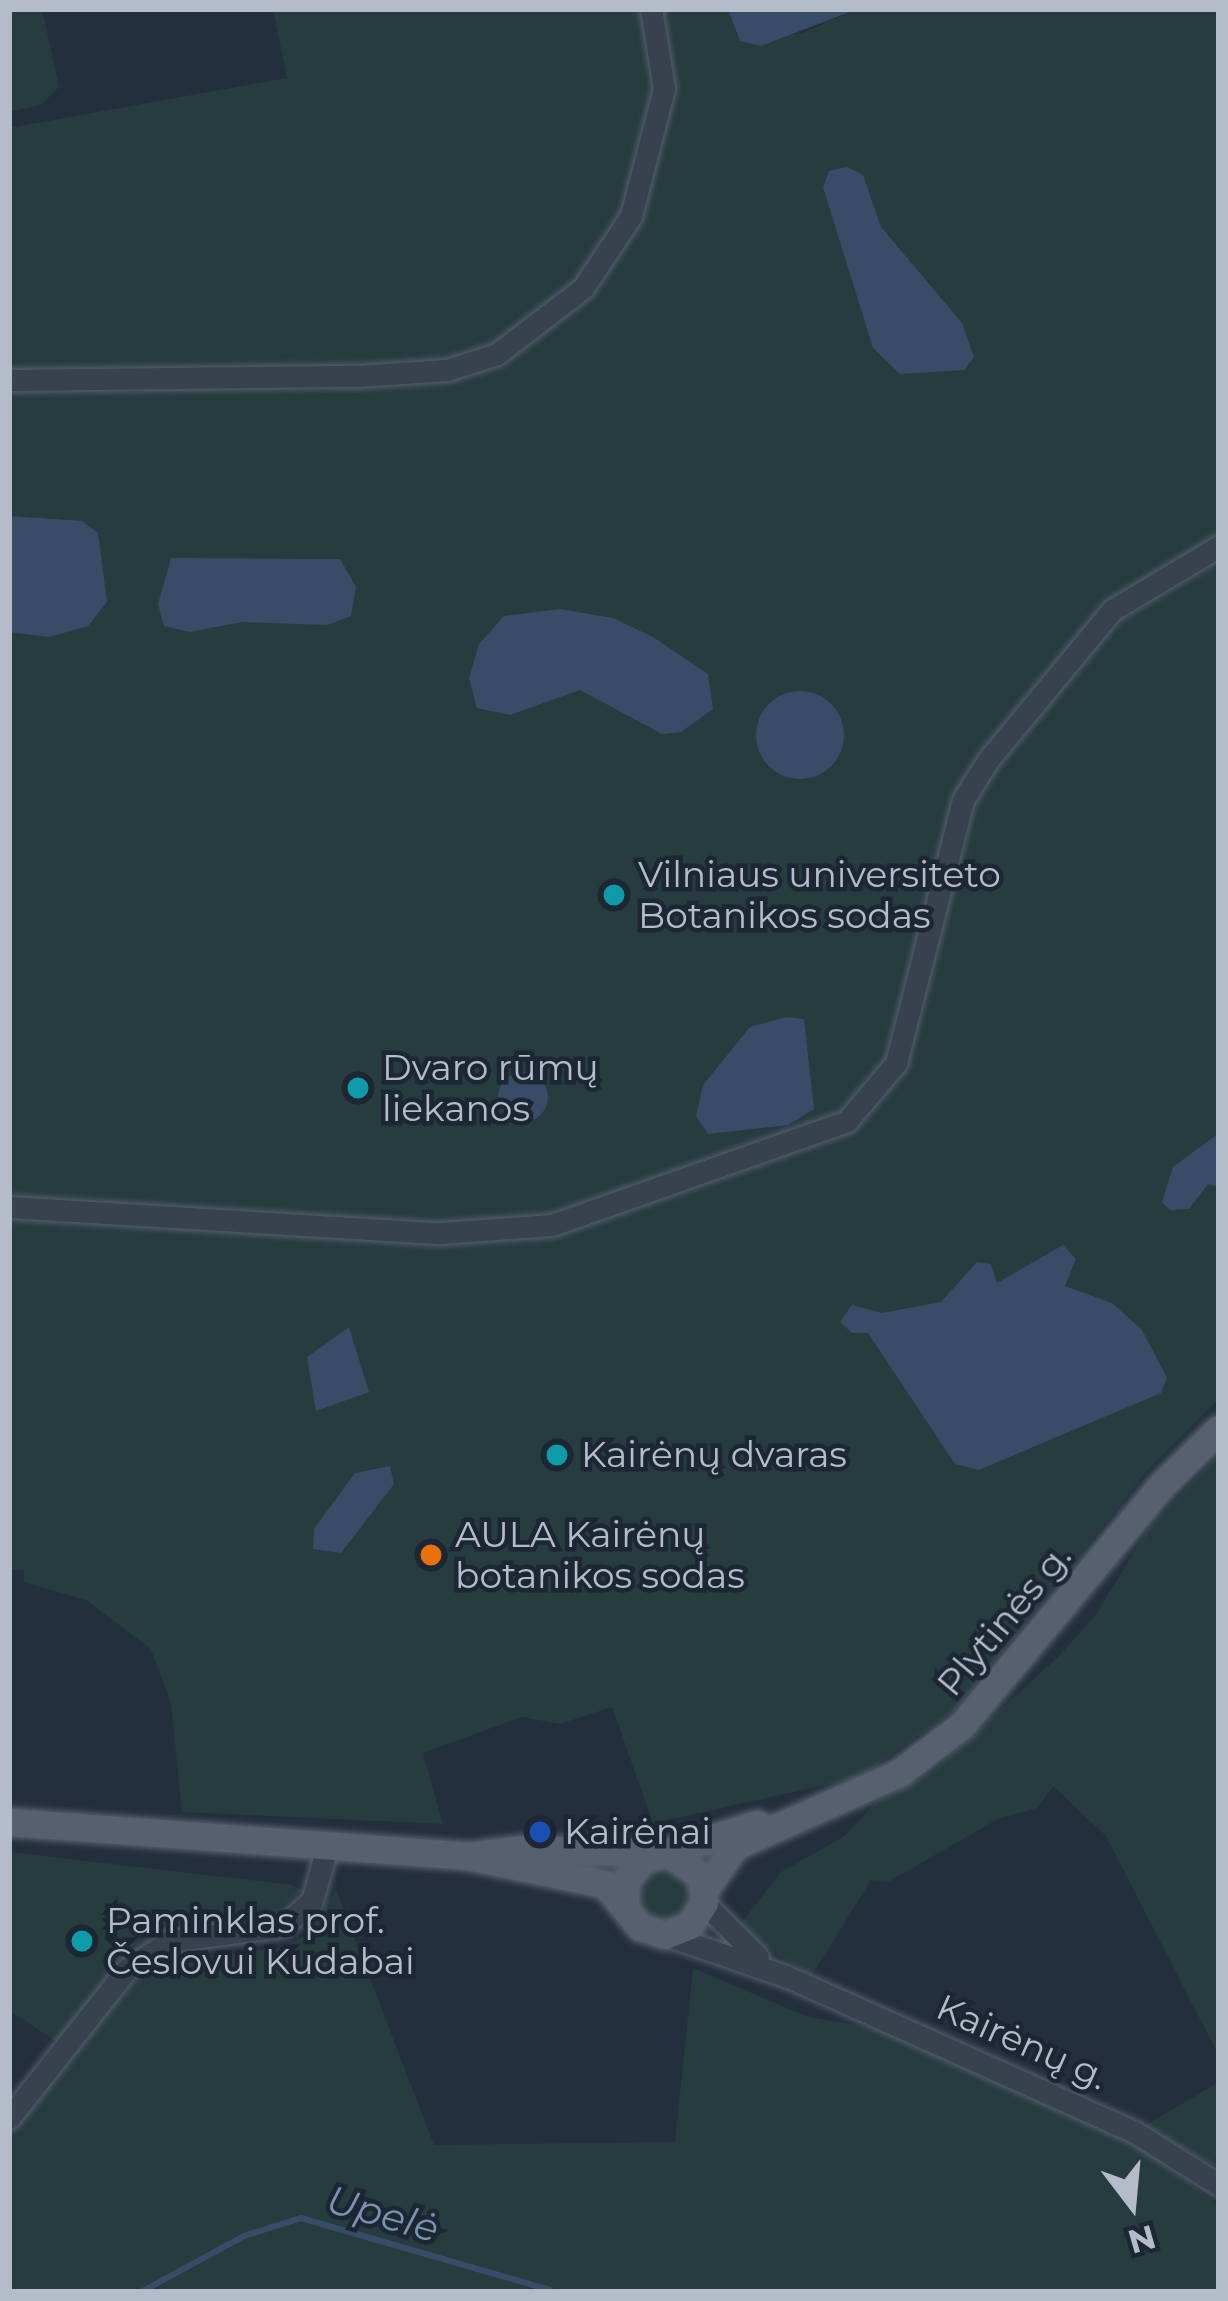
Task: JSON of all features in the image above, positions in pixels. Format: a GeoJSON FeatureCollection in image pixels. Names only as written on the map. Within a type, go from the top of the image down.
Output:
{"type":"FeatureCollection","features":[{"type":"Feature","properties":{"kind":"main road","name":"Plytinės g."},"geometry":{"type":"LineString","coordinates":[[704,1896],[735,1846],[899,1773],[962,1725],[1162,1484],[1219,1429]]}},
{"type":"Feature","properties":{"kind":"main road","name":"Plytinės g."},"geometry":{"type":"LineString","coordinates":[[655,1854],[808,1812]]}},
{"type":"Feature","properties":{"kind":"main road"},"geometry":{"type":"LineString","coordinates":[[9,1822],[468,1856],[585,1877],[625,1906],[640,1927],[665,1935],[690,1925],[704,1896],[682,1857],[523,1849],[468,1856]]}},
{"type":"Feature","properties":{"kind":"main road"},"geometry":{"type":"LineString","coordinates":[[625,1906],[626,1880],[655,1854]]}},
{"type":"Feature","properties":{"kind":"street"},"geometry":{"type":"LineString","coordinates":[[9,380],[357,376],[447,370],[497,354],[583,288],[632,216],[664,88],[651,9]]}},
{"type":"Feature","properties":{"kind":"street"},"geometry":{"type":"LineString","coordinates":[[9,1207],[440,1233],[552,1225],[847,1121],[896,1063],[963,800],[988,760],[1112,610],[1219,546]]}},
{"type":"Feature","properties":{"kind":"street"},"geometry":{"type":"LineString","coordinates":[[9,2118],[127,1969],[170,1941],[283,1926],[312,1901],[327,1847]]}},
{"type":"Feature","properties":{"kind":"street","name":"Kairėnų g."},"geometry":{"type":"LineString","coordinates":[[704,1896],[727,1934],[788,1977]]}},
{"type":"Feature","properties":{"kind":"street","name":"Kairėnų g."},"geometry":{"type":"LineString","coordinates":[[665,1935],[788,1977],[1133,2131],[1219,2185]]}},
{"type":"Feature","properties":{"kind":"green space"},"geometry":{"type":"Polygon","coordinates":[[[9,9],[42,9],[59,87],[41,105],[9,112],[9,9]]]}},
{"type":"Feature","properties":{"kind":"green space","name":"Vilniaus universiteto Botanikos sodas"},"geometry":{"type":"Polygon","coordinates":[[[273,9],[728,9],[740,41],[802,33],[858,9],[1219,9],[1219,1399],[1148,1470],[955,1710],[858,1778],[653,1823],[612,1707],[560,1724],[522,1717],[423,1753],[443,1824],[182,1812],[171,1704],[151,1649],[86,1600],[24,1582],[24,1570],[9,1569],[9,392],[376,383],[9,371],[9,128],[287,78],[273,9]]]}},
{"type":"Feature","properties":{"kind":"green space"},"geometry":{"type":"Polygon","coordinates":[[[1219,1454],[1219,2056],[1106,1836],[1053,1786],[1037,1808],[998,1819],[888,1882],[871,1880],[812,1975],[752,1939],[739,1926],[781,1872],[845,1836],[877,1801],[933,1771],[1058,1657],[1095,1616],[1148,1529],[1219,1454]]]}},
{"type":"Feature","properties":{"kind":"green space"},"geometry":{"type":"Polygon","coordinates":[[[9,1852],[292,1885],[302,1891],[267,1917],[151,1938],[60,2044],[9,2010],[9,1852]]]}},
{"type":"Feature","properties":{"kind":"green space"},"geometry":{"type":"Polygon","coordinates":[[[664,1866],[683,1875],[692,1894],[683,1913],[664,1922],[645,1913],[636,1894],[645,1875],[664,1866]]]}},
{"type":"Feature","properties":{"kind":"green space"},"geometry":{"type":"Polygon","coordinates":[[[336,1890],[434,2145],[675,2142],[693,1968],[808,2017],[881,2029],[1151,2152],[1219,2206],[1219,2292],[9,2292],[9,2129],[131,1984],[172,1959],[280,1948],[305,1936],[336,1890]]]}},
{"type":"Feature","properties":{"kind":"green space"},"geometry":{"type":"Polygon","coordinates":[[[1219,2082],[1219,2168],[1144,2126],[1219,2082]]]}},
{"type":"Feature","properties":{"kind":"water"},"geometry":{"type":"Polygon","coordinates":[[[728,9],[858,9],[761,46],[740,41],[728,9]]]}},
{"type":"Feature","properties":{"kind":"water"},"geometry":{"type":"Polygon","coordinates":[[[847,167],[863,175],[881,227],[962,323],[974,357],[964,370],[900,374],[873,348],[823,187],[829,171],[847,167]]]}},
{"type":"Feature","properties":{"kind":"water"},"geometry":{"type":"Polygon","coordinates":[[[9,516],[82,521],[98,533],[107,602],[88,626],[49,637],[9,632],[9,516]]]}},
{"type":"Feature","properties":{"kind":"water"},"geometry":{"type":"Polygon","coordinates":[[[171,558],[340,559],[356,587],[351,616],[327,625],[242,622],[190,632],[164,626],[158,604],[171,558]]]}},
{"type":"Feature","properties":{"kind":"water"},"geometry":{"type":"Polygon","coordinates":[[[560,609],[613,618],[653,637],[708,674],[713,709],[681,732],[662,734],[580,690],[510,715],[477,708],[469,678],[479,644],[504,616],[560,609]]]}},
{"type":"Feature","properties":{"kind":"water"},"geometry":{"type":"Polygon","coordinates":[[[800,691],[817,694],[831,704],[841,718],[841,752],[831,766],[817,776],[800,779],[783,776],[769,766],[759,752],[756,735],[759,718],[769,704],[783,694],[800,691]]]}},
{"type":"Feature","properties":{"kind":"water"},"geometry":{"type":"Polygon","coordinates":[[[786,1017],[804,1019],[814,1109],[788,1125],[708,1134],[696,1116],[703,1085],[750,1027],[786,1017]]]}},
{"type":"Feature","properties":{"kind":"water"},"geometry":{"type":"Polygon","coordinates":[[[523,1072],[541,1079],[548,1097],[541,1115],[523,1122],[505,1115],[498,1097],[505,1079],[523,1072]]]}},
{"type":"Feature","properties":{"kind":"water"},"geometry":{"type":"Polygon","coordinates":[[[1219,1133],[1219,1187],[1208,1184],[1189,1209],[1170,1210],[1162,1202],[1173,1167],[1219,1133]]]}},
{"type":"Feature","properties":{"kind":"water"},"geometry":{"type":"Polygon","coordinates":[[[1063,1245],[1076,1259],[1065,1286],[1112,1303],[1142,1330],[1167,1378],[1161,1393],[979,1470],[955,1464],[868,1333],[852,1333],[840,1322],[852,1305],[882,1313],[941,1302],[977,1262],[991,1264],[997,1283],[1063,1245]]]}},
{"type":"Feature","properties":{"kind":"water"},"geometry":{"type":"Polygon","coordinates":[[[349,1327],[369,1392],[316,1411],[307,1357],[349,1327]]]}},
{"type":"Feature","properties":{"kind":"water"},"geometry":{"type":"Polygon","coordinates":[[[390,1466],[394,1484],[341,1553],[313,1549],[314,1529],[355,1473],[390,1466]]]}},
{"type":"Feature","properties":{"kind":"waterway","name":"Upelė"},"geometry":{"type":"LineString","coordinates":[[141,2292],[244,2236],[301,2218],[550,2290]]}},
{"type":"Feature","properties":{"kind":"place","name":"Vilniaus universiteto Botanikos sodas"},"geometry":{"type":"Point","coordinates":[614,895]}},
{"type":"Feature","properties":{"kind":"place","name":"Dvaro rūmų liekanos"},"geometry":{"type":"Point","coordinates":[358,1088]}},
{"type":"Feature","properties":{"kind":"place","name":"Kairėnų dvaras"},"geometry":{"type":"Point","coordinates":[557,1455]}},
{"type":"Feature","properties":{"kind":"place","name":"AULA Kairėnų botanikos sodas"},"geometry":{"type":"Point","coordinates":[431,1555]}},
{"type":"Feature","properties":{"kind":"place","name":"Kairėnai"},"geometry":{"type":"Point","coordinates":[540,1832]}},
{"type":"Feature","properties":{"kind":"place","name":"Paminklas prof. Česlovui Kudabai"},"geometry":{"type":"Point","coordinates":[82,1941]}}]}
